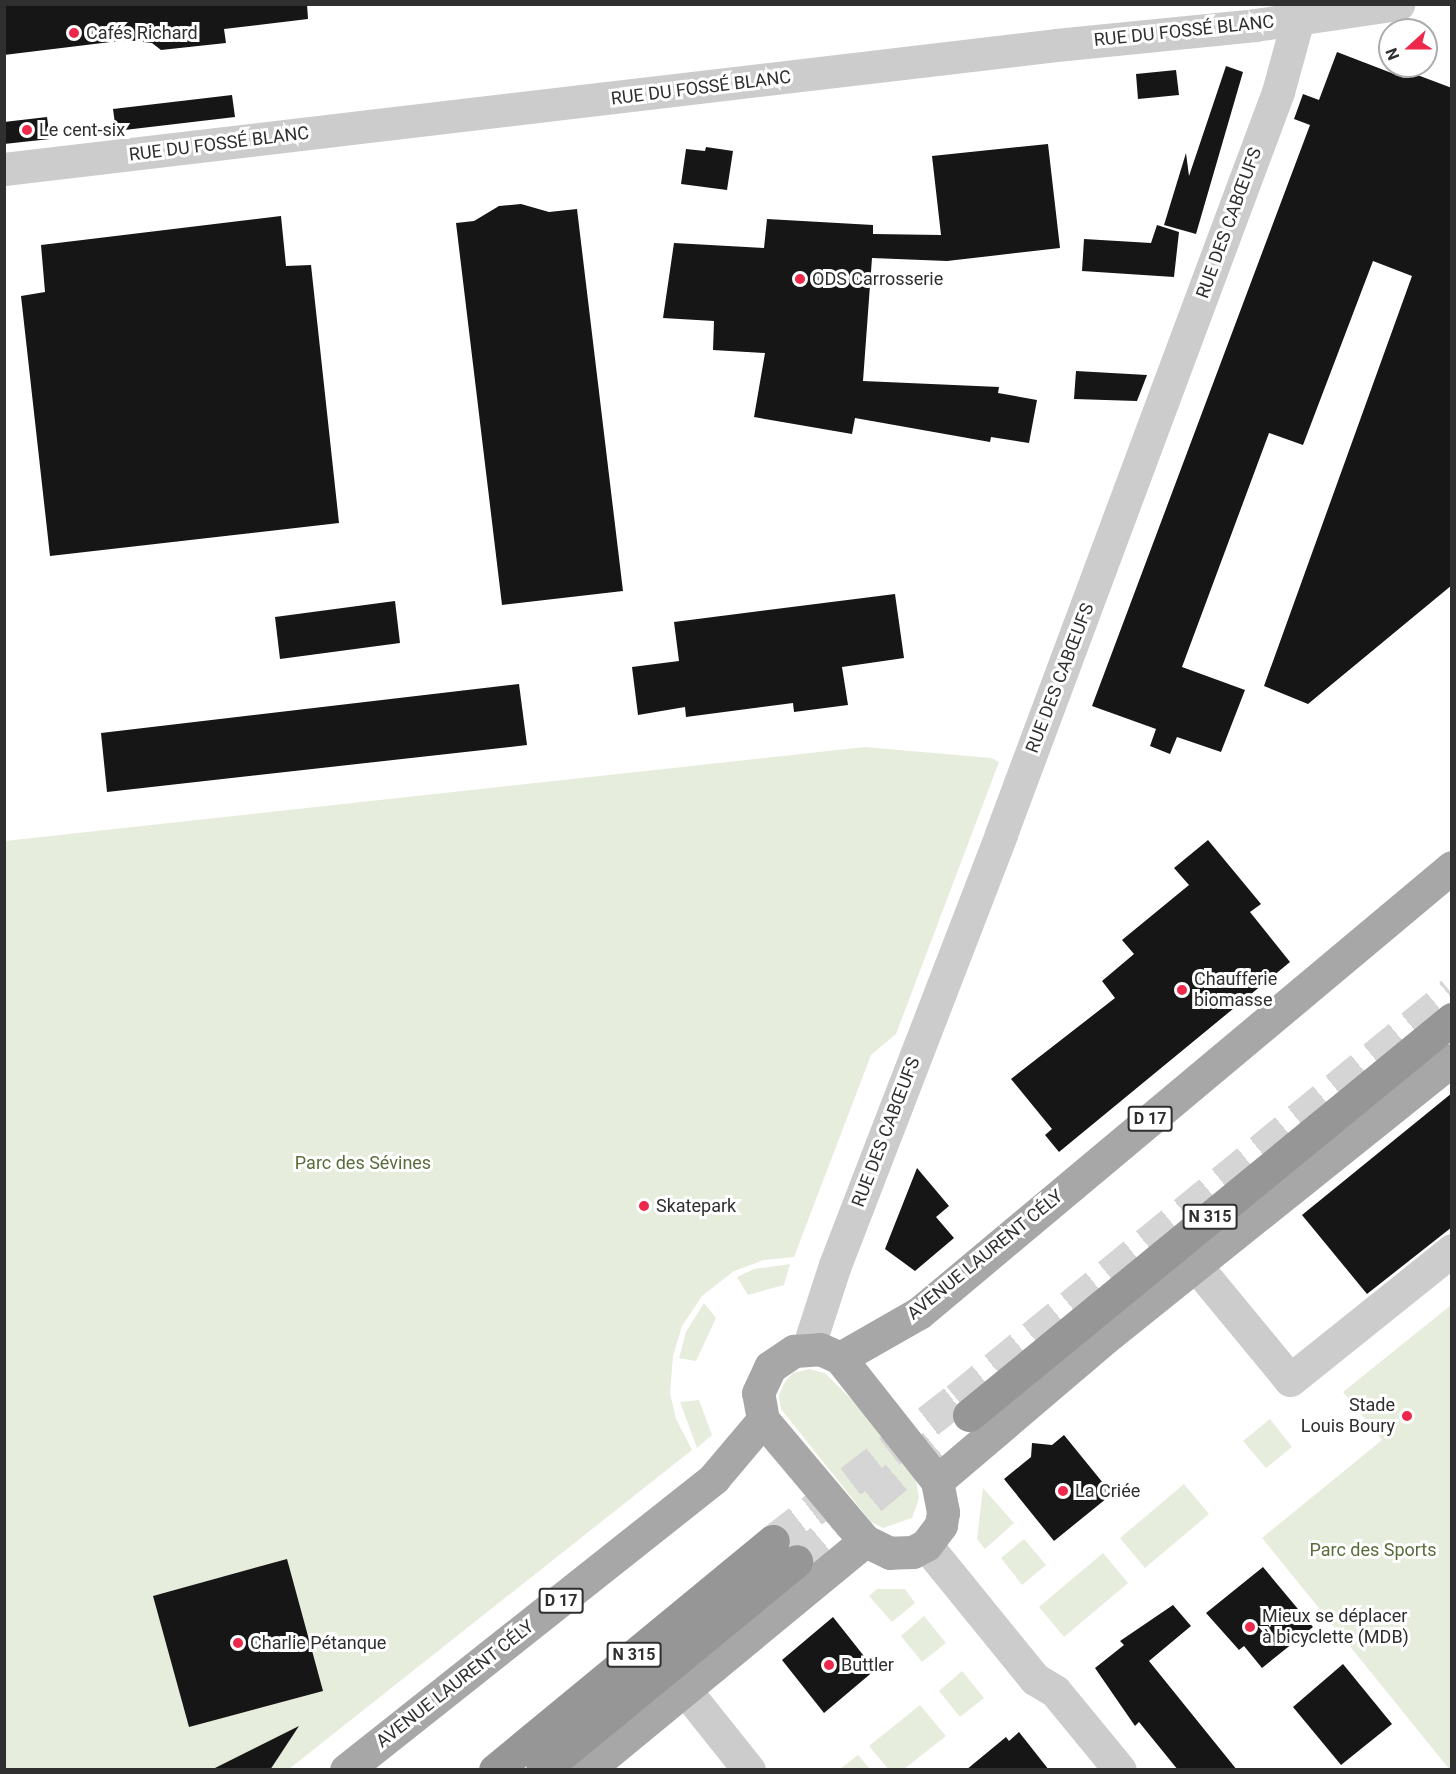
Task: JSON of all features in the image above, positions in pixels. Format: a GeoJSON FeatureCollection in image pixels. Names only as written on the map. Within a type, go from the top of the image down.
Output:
{"type":"FeatureCollection","features":[{"type":"Feature","properties":{"kind":"highway","name":"N 315"},"geometry":{"type":"LineString","coordinates":[[969,1415],[1452,1019]]}},
{"type":"Feature","properties":{"kind":"highway","name":"N 315"},"geometry":{"type":"LineString","coordinates":[[495,1770],[785,1551],[542,1770]]}},
{"type":"Feature","properties":{"kind":"main road","name":"AVENUE LAURENT CÉLY"},"geometry":{"type":"LineString","coordinates":[[840,1358],[919,1312],[1452,867]]}},
{"type":"Feature","properties":{"kind":"main road"},"geometry":{"type":"LineString","coordinates":[[937,1481],[1111,1333],[1197,1268],[1452,1060]]}},
{"type":"Feature","properties":{"kind":"main road"},"geometry":{"type":"LineString","coordinates":[[808,1348],[830,1352],[840,1358],[937,1481],[943,1512],[941,1525],[926,1545],[913,1552],[890,1553],[865,1541],[763,1420],[758,1393],[762,1378],[782,1357],[808,1348]]}},
{"type":"Feature","properties":{"kind":"main road","name":"AVENUE LAURENT CÉLY"},"geometry":{"type":"LineString","coordinates":[[346,1770],[714,1478],[763,1420]]}},
{"type":"Feature","properties":{"kind":"main road"},"geometry":{"type":"LineString","coordinates":[[587,1770],[686,1691],[865,1541]]}},
{"type":"Feature","properties":{"kind":"street","name":"RUE DU FOSSÉ BLANC"},"geometry":{"type":"LineString","coordinates":[[4,169],[1300,12],[1398,4]]}},
{"type":"Feature","properties":{"kind":"street","name":"RUE DES CABŒUFS"},"geometry":{"type":"LineString","coordinates":[[808,1348],[835,1265],[1001,834],[1274,103],[1300,12]]}},
{"type":"Feature","properties":{"kind":"street"},"geometry":{"type":"LineString","coordinates":[[1197,1268],[1290,1380],[1452,1250]]}},
{"type":"Feature","properties":{"kind":"street"},"geometry":{"type":"LineString","coordinates":[[926,1545],[1035,1679],[1043,1701],[1098,1770]]}},
{"type":"Feature","properties":{"kind":"street"},"geometry":{"type":"LineString","coordinates":[[1035,1679],[1055,1691],[1120,1770]]}},
{"type":"Feature","properties":{"kind":"street"},"geometry":{"type":"LineString","coordinates":[[686,1691],[748,1770]]}},
{"type":"Feature","properties":{"kind":"green space","name":"Parc des Sévines"},"geometry":{"type":"Polygon","coordinates":[[[865,747],[991,758],[999,762],[896,1034],[871,1055],[794,1257],[764,1260],[734,1271],[702,1296],[682,1326],[673,1356],[670,1393],[676,1419],[692,1450],[289,1769],[5,1769],[5,841],[865,747]]]}},
{"type":"Feature","properties":{"kind":"green space"},"geometry":{"type":"Polygon","coordinates":[[[790,1264],[784,1285],[748,1295],[737,1277],[754,1269],[790,1264]]]}},
{"type":"Feature","properties":{"kind":"green space"},"geometry":{"type":"Polygon","coordinates":[[[704,1303],[716,1318],[696,1361],[679,1358],[686,1332],[704,1303]]]}},
{"type":"Feature","properties":{"kind":"green space","name":"Parc des Sports"},"geometry":{"type":"Polygon","coordinates":[[[1451,1305],[1452,1769],[1450,1770],[1262,1538],[1382,1440],[1343,1392],[1451,1305]]]}},
{"type":"Feature","properties":{"kind":"green space"},"geometry":{"type":"Polygon","coordinates":[[[809,1369],[825,1373],[859,1407],[916,1480],[919,1498],[912,1518],[883,1528],[871,1522],[781,1409],[779,1396],[784,1383],[793,1373],[809,1369]]]}},
{"type":"Feature","properties":{"kind":"green space"},"geometry":{"type":"Polygon","coordinates":[[[699,1400],[712,1435],[697,1448],[680,1402],[699,1400]]]}},
{"type":"Feature","properties":{"kind":"green space"},"geometry":{"type":"Polygon","coordinates":[[[1270,1419],[1292,1447],[1266,1468],[1243,1441],[1270,1419]]]}},
{"type":"Feature","properties":{"kind":"green space"},"geometry":{"type":"Polygon","coordinates":[[[1184,1484],[1209,1514],[1145,1568],[1120,1538],[1184,1484]]]}},
{"type":"Feature","properties":{"kind":"green space"},"geometry":{"type":"Polygon","coordinates":[[[983,1488],[1014,1523],[985,1549],[977,1539],[983,1488]]]}},
{"type":"Feature","properties":{"kind":"green space"},"geometry":{"type":"Polygon","coordinates":[[[1024,1539],[1046,1565],[1022,1585],[1001,1558],[1024,1539]]]}},
{"type":"Feature","properties":{"kind":"green space"},"geometry":{"type":"Polygon","coordinates":[[[1103,1553],[1128,1583],[1064,1637],[1039,1607],[1103,1553]]]}},
{"type":"Feature","properties":{"kind":"green space"},"geometry":{"type":"Polygon","coordinates":[[[877,1589],[905,1589],[915,1603],[892,1622],[869,1596],[877,1589]]]}},
{"type":"Feature","properties":{"kind":"green space"},"geometry":{"type":"Polygon","coordinates":[[[924,1616],[946,1643],[922,1662],[901,1636],[924,1616]]]}},
{"type":"Feature","properties":{"kind":"green space"},"geometry":{"type":"Polygon","coordinates":[[[962,1671],[984,1698],[960,1717],[939,1691],[962,1671]]]}},
{"type":"Feature","properties":{"kind":"green space"},"geometry":{"type":"Polygon","coordinates":[[[920,1705],[946,1736],[904,1769],[888,1769],[869,1746],[920,1705]]]}},
{"type":"Feature","properties":{"kind":"green space"},"geometry":{"type":"Polygon","coordinates":[[[858,1755],[870,1769],[840,1769],[858,1755]]]}},
{"type":"Feature","properties":{"kind":"building","name":"Cafés Richard"},"geometry":{"type":"Polygon","coordinates":[[[4,4],[307,4],[308,19],[224,29],[226,43],[161,50],[152,43],[127,40],[4,55],[4,4]]]}},
{"type":"Feature","properties":{"kind":"building"},"geometry":{"type":"Polygon","coordinates":[[[1337,52],[1378,68],[1378,78],[1425,78],[1452,88],[1452,585],[1308,704],[1264,686],[1412,276],[1373,261],[1303,445],[1269,433],[1182,667],[1245,690],[1221,752],[1177,737],[1170,754],[1150,746],[1156,729],[1092,706],[1310,125],[1294,119],[1303,94],[1319,100],[1337,52]]]}},
{"type":"Feature","properties":{"kind":"building"},"geometry":{"type":"Polygon","coordinates":[[[1226,66],[1243,72],[1196,234],[1164,225],[1186,153],[1189,176],[1226,66]]]}},
{"type":"Feature","properties":{"kind":"building"},"geometry":{"type":"Polygon","coordinates":[[[1176,70],[1179,95],[1138,99],[1136,74],[1176,70]]]}},
{"type":"Feature","properties":{"kind":"building"},"geometry":{"type":"Polygon","coordinates":[[[232,95],[235,117],[116,131],[113,109],[232,95]]]}},
{"type":"Feature","properties":{"kind":"building","name":"Le cent-six"},"geometry":{"type":"Polygon","coordinates":[[[47,117],[50,139],[4,144],[4,122],[47,117]]]}},
{"type":"Feature","properties":{"kind":"building"},"geometry":{"type":"Polygon","coordinates":[[[1048,144],[1060,248],[947,261],[872,258],[863,381],[999,387],[998,393],[1037,400],[1029,443],[991,437],[990,442],[855,418],[852,434],[754,417],[765,353],[713,350],[714,321],[663,318],[674,243],[764,248],[767,219],[873,225],[873,234],[941,235],[932,156],[1048,144]]]}},
{"type":"Feature","properties":{"kind":"building"},"geometry":{"type":"Polygon","coordinates":[[[706,147],[733,151],[727,190],[681,184],[686,149],[705,151],[706,147]]]}},
{"type":"Feature","properties":{"kind":"building"},"geometry":{"type":"Polygon","coordinates":[[[521,204],[549,212],[577,209],[623,591],[502,605],[456,223],[474,221],[499,206],[521,204]]]}},
{"type":"Feature","properties":{"kind":"building"},"geometry":{"type":"Polygon","coordinates":[[[281,216],[286,266],[311,265],[339,523],[50,556],[21,296],[45,292],[41,245],[281,216]]]}},
{"type":"Feature","properties":{"kind":"building"},"geometry":{"type":"Polygon","coordinates":[[[1157,225],[1179,232],[1174,277],[1082,271],[1084,239],[1151,243],[1157,225]]]}},
{"type":"Feature","properties":{"kind":"building"},"geometry":{"type":"Polygon","coordinates":[[[1076,371],[1147,375],[1137,401],[1074,399],[1076,371]]]}},
{"type":"Feature","properties":{"kind":"building"},"geometry":{"type":"Polygon","coordinates":[[[895,594],[904,658],[842,667],[848,705],[794,712],[793,703],[686,717],[685,707],[638,715],[632,667],[679,661],[674,622],[895,594]]]}},
{"type":"Feature","properties":{"kind":"building"},"geometry":{"type":"Polygon","coordinates":[[[395,601],[400,643],[280,659],[275,617],[395,601]]]}},
{"type":"Feature","properties":{"kind":"building"},"geometry":{"type":"Polygon","coordinates":[[[519,684],[527,745],[107,792],[101,733],[519,684]]]}},
{"type":"Feature","properties":{"kind":"building","name":"Chaufferie biomasse"},"geometry":{"type":"Polygon","coordinates":[[[1208,840],[1261,904],[1250,912],[1290,962],[1059,1152],[1045,1135],[1052,1129],[1011,1079],[1115,998],[1102,981],[1134,954],[1122,940],[1189,885],[1174,868],[1208,840]]]}},
{"type":"Feature","properties":{"kind":"building"},"geometry":{"type":"Polygon","coordinates":[[[1452,1093],[1452,1227],[1367,1294],[1302,1215],[1452,1093]]]}},
{"type":"Feature","properties":{"kind":"building"},"geometry":{"type":"Polygon","coordinates":[[[917,1168],[949,1206],[936,1217],[954,1238],[915,1271],[885,1249],[917,1168]]]}},
{"type":"Feature","properties":{"kind":"building"},"geometry":{"type":"Polygon","coordinates":[[[1064,1435],[1112,1494],[1054,1541],[1004,1479],[1031,1457],[1032,1443],[1052,1445],[1064,1435]]]}},
{"type":"Feature","properties":{"kind":"building","name":"Charlie Pétanque"},"geometry":{"type":"Polygon","coordinates":[[[287,1559],[323,1691],[189,1727],[153,1596],[287,1559]]]}},
{"type":"Feature","properties":{"kind":"building"},"geometry":{"type":"Polygon","coordinates":[[[1263,1567],[1313,1627],[1262,1668],[1244,1646],[1239,1650],[1206,1613],[1263,1567]]]}},
{"type":"Feature","properties":{"kind":"building"},"geometry":{"type":"Polygon","coordinates":[[[1173,1605],[1191,1626],[1149,1661],[1237,1770],[1178,1770],[1139,1722],[1135,1726],[1095,1668],[1124,1645],[1120,1641],[1173,1605]]]}},
{"type":"Feature","properties":{"kind":"building","name":"Buttler"},"geometry":{"type":"Polygon","coordinates":[[[833,1617],[875,1670],[824,1713],[782,1660],[833,1617]]]}},
{"type":"Feature","properties":{"kind":"building"},"geometry":{"type":"Polygon","coordinates":[[[1343,1664],[1392,1724],[1341,1765],[1293,1707],[1343,1664]]]}},
{"type":"Feature","properties":{"kind":"building"},"geometry":{"type":"Polygon","coordinates":[[[299,1726],[270,1770],[211,1770],[299,1726]]]}},
{"type":"Feature","properties":{"kind":"building"},"geometry":{"type":"Polygon","coordinates":[[[1019,1732],[1049,1770],[966,1770],[1006,1737],[1009,1741],[1019,1732]]]}},
{"type":"Feature","properties":{"kind":"tunnel"},"geometry":{"type":"LineString","coordinates":[[773,1541],[957,1399],[1452,993]]}},
{"type":"Feature","properties":{"kind":"tunnel"},"geometry":{"type":"LineString","coordinates":[[796,1561],[940,1440]]}},
{"type":"Feature","properties":{"kind":"place","name":"Cafés Richard"},"geometry":{"type":"Point","coordinates":[74,33]}},
{"type":"Feature","properties":{"kind":"place","name":"Le cent-six"},"geometry":{"type":"Point","coordinates":[27,130]}},
{"type":"Feature","properties":{"kind":"place","name":"ODS Carrosserie"},"geometry":{"type":"Point","coordinates":[800,279]}},
{"type":"Feature","properties":{"kind":"place","name":"Chaufferie biomasse"},"geometry":{"type":"Point","coordinates":[1182,990]}},
{"type":"Feature","properties":{"kind":"place","name":"Skatepark"},"geometry":{"type":"Point","coordinates":[644,1206]}},
{"type":"Feature","properties":{"kind":"place","name":"Stade Louis Boury"},"geometry":{"type":"Point","coordinates":[1407,1416]}},
{"type":"Feature","properties":{"kind":"place","name":"La Criée"},"geometry":{"type":"Point","coordinates":[1063,1491]}},
{"type":"Feature","properties":{"kind":"place","name":"Mieux se déplacer à bicyclette (MDB)"},"geometry":{"type":"Point","coordinates":[1250,1627]}},
{"type":"Feature","properties":{"kind":"place","name":"Charlie Pétanque"},"geometry":{"type":"Point","coordinates":[238,1643]}},
{"type":"Feature","properties":{"kind":"place","name":"Buttler"},"geometry":{"type":"Point","coordinates":[829,1665]}}]}
